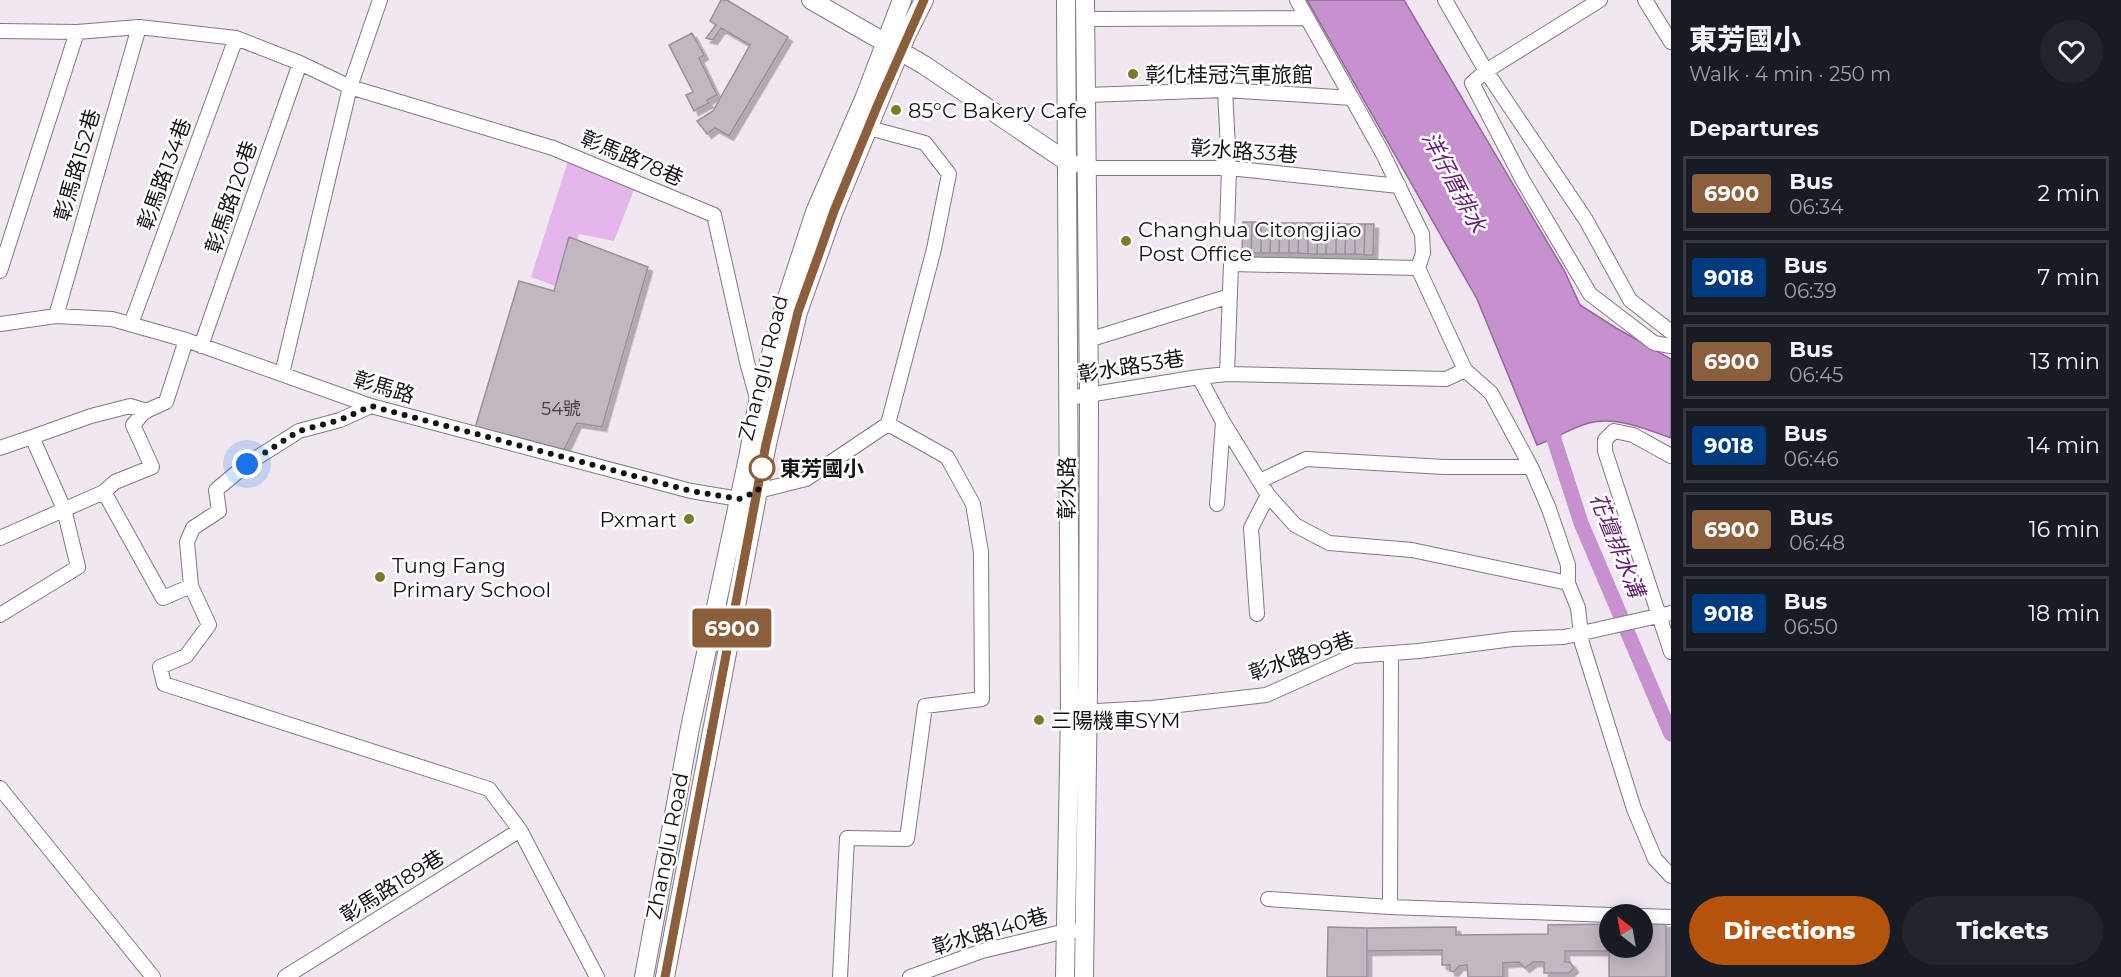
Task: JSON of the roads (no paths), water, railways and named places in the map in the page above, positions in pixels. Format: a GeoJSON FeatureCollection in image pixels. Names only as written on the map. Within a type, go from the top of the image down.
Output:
{"type":"FeatureCollection","features":[{"type":"Feature","properties":{"kind":"main road"},"geometry":{"type":"LineString","coordinates":[[811,0],[924,65],[1066,161],[1086,168]]}},
{"type":"Feature","properties":{"kind":"main road","name":"Zhanglu Road"},"geometry":{"type":"LineString","coordinates":[[665,977],[778,389],[798,312],[834,211],[869,128],[893,49],[902,0]]}},
{"type":"Feature","properties":{"kind":"main road","name":"Zhanglu Road"},"geometry":{"type":"LineString","coordinates":[[644,977],[690,728],[758,402],[783,310],[815,212],[893,49],[924,0]]}},
{"type":"Feature","properties":{"kind":"main road","name":"彰水路"},"geometry":{"type":"LineString","coordinates":[[1066,0],[1070,398],[1079,712]]}},
{"type":"Feature","properties":{"kind":"main road","name":"彰水路"},"geometry":{"type":"LineString","coordinates":[[1065,977],[1075,932],[1089,395],[1085,0]]}},
{"type":"Feature","properties":{"kind":"main road"},"geometry":{"type":"LineString","coordinates":[[690,728],[712,732]]}},
{"type":"Feature","properties":{"kind":"main road"},"geometry":{"type":"LineString","coordinates":[[669,835],[691,838]]}},
{"type":"Feature","properties":{"kind":"main road","name":"彰水路"},"geometry":{"type":"LineString","coordinates":[[1075,932],[1084,977]]}},
{"type":"Feature","properties":{"kind":"street"},"geometry":{"type":"LineString","coordinates":[[282,374],[350,87],[380,0]]}},
{"type":"Feature","properties":{"kind":"street"},"geometry":{"type":"LineString","coordinates":[[1296,0],[1352,98],[1422,234],[1423,253],[1418,268],[1465,370],[1491,393],[1531,467],[1549,509],[1568,565],[1569,583],[1585,632],[1582,643],[1634,809],[1655,859],[1671,876]]}},
{"type":"Feature","properties":{"kind":"street"},"geometry":{"type":"LineString","coordinates":[[1445,0],[1486,71],[1586,220],[1630,300],[1671,332]]}},
{"type":"Feature","properties":{"kind":"street"},"geometry":{"type":"LineString","coordinates":[[1600,0],[1486,71],[1472,83],[1522,179],[1590,294],[1654,343],[1671,346]]}},
{"type":"Feature","properties":{"kind":"street"},"geometry":{"type":"LineString","coordinates":[[1645,0],[1671,42]]}},
{"type":"Feature","properties":{"kind":"street"},"geometry":{"type":"LineString","coordinates":[[1086,19],[1307,18]]}},
{"type":"Feature","properties":{"kind":"street"},"geometry":{"type":"LineString","coordinates":[[0,31],[77,32],[139,27],[236,38],[300,63],[350,87]]}},
{"type":"Feature","properties":{"kind":"street","name":"彰馬路152巷"},"geometry":{"type":"LineString","coordinates":[[56,316],[139,27]]}},
{"type":"Feature","properties":{"kind":"street"},"geometry":{"type":"LineString","coordinates":[[0,271],[77,32]]}},
{"type":"Feature","properties":{"kind":"street","name":"彰馬路134巷"},"geometry":{"type":"LineString","coordinates":[[131,324],[236,38]]}},
{"type":"Feature","properties":{"kind":"street","name":"彰馬路120巷"},"geometry":{"type":"LineString","coordinates":[[201,346],[300,63]]}},
{"type":"Feature","properties":{"kind":"street","name":"彰馬路78巷"},"geometry":{"type":"LineString","coordinates":[[350,87],[553,148],[714,215],[758,402]]}},
{"type":"Feature","properties":{"kind":"street"},"geometry":{"type":"LineString","coordinates":[[1087,95],[1225,90],[1352,98]]}},
{"type":"Feature","properties":{"kind":"street"},"geometry":{"type":"LineString","coordinates":[[1225,90],[1229,168],[1227,231]]}},
{"type":"Feature","properties":{"kind":"street"},"geometry":{"type":"LineString","coordinates":[[739,499],[758,491],[806,479],[888,424],[934,249],[949,174],[925,143],[869,128]]}},
{"type":"Feature","properties":{"kind":"street","name":"彰水路33巷"},"geometry":{"type":"LineString","coordinates":[[1086,168],[1229,168],[1399,186]]}},
{"type":"Feature","properties":{"kind":"street"},"geometry":{"type":"LineString","coordinates":[[1227,374],[1231,264],[1418,268]]}},
{"type":"Feature","properties":{"kind":"street"},"geometry":{"type":"LineString","coordinates":[[1088,340],[1230,296]]}},
{"type":"Feature","properties":{"kind":"street","name":"彰馬路"},"geometry":{"type":"LineString","coordinates":[[0,324],[56,316],[95,316],[131,324],[186,340],[371,406],[691,491],[739,499]]}},
{"type":"Feature","properties":{"kind":"street"},"geometry":{"type":"LineString","coordinates":[[0,538],[104,492],[115,482],[152,467],[133,424],[147,411],[166,402],[186,340]]}},
{"type":"Feature","properties":{"kind":"street","name":"彰水路53巷"},"geometry":{"type":"LineString","coordinates":[[1070,398],[1227,374],[1446,379],[1465,370]]}},
{"type":"Feature","properties":{"kind":"street"},"geometry":{"type":"LineString","coordinates":[[1199,377],[1223,422],[1268,495],[1295,525],[1329,543],[1412,550],[1569,583]]}},
{"type":"Feature","properties":{"kind":"street"},"geometry":{"type":"LineString","coordinates":[[0,447],[91,416],[130,406],[147,411]]}},
{"type":"Feature","properties":{"kind":"street"},"geometry":{"type":"LineString","coordinates":[[371,406],[340,420],[299,431],[247,464],[216,490],[219,511],[193,528],[188,542],[191,586],[210,625],[186,656],[160,667],[165,684],[489,789],[520,830],[597,977]]}},
{"type":"Feature","properties":{"kind":"street"},"geometry":{"type":"LineString","coordinates":[[1217,504],[1223,422]]}},
{"type":"Feature","properties":{"kind":"street"},"geometry":{"type":"LineString","coordinates":[[840,977],[847,838],[907,839],[925,706],[982,699],[981,552],[973,504],[947,457],[888,424]]}},
{"type":"Feature","properties":{"kind":"street"},"geometry":{"type":"LineString","coordinates":[[1671,456],[1633,435],[1614,431],[1605,440],[1605,451],[1666,614],[1671,652]]}},
{"type":"Feature","properties":{"kind":"street"},"geometry":{"type":"LineString","coordinates":[[0,615],[78,567],[64,509],[32,437]]}},
{"type":"Feature","properties":{"kind":"street"},"geometry":{"type":"LineString","coordinates":[[1260,481],[1306,459],[1444,467],[1531,467]]}},
{"type":"Feature","properties":{"kind":"street"},"geometry":{"type":"LineString","coordinates":[[104,492],[163,598],[191,586]]}},
{"type":"Feature","properties":{"kind":"street"},"geometry":{"type":"LineString","coordinates":[[1257,615],[1251,528],[1268,495]]}},
{"type":"Feature","properties":{"kind":"street","name":"彰水路99巷"},"geometry":{"type":"LineString","coordinates":[[1079,712],[1152,708],[1266,695],[1353,656],[1513,639],[1564,637],[1666,614]]}},
{"type":"Feature","properties":{"kind":"street"},"geometry":{"type":"LineString","coordinates":[[1390,907],[1391,653]]}},
{"type":"Feature","properties":{"kind":"street"},"geometry":{"type":"LineString","coordinates":[[0,788],[153,977]]}},
{"type":"Feature","properties":{"kind":"street","name":"彰馬路189巷"},"geometry":{"type":"LineString","coordinates":[[285,977],[520,830]]}},
{"type":"Feature","properties":{"kind":"street"},"geometry":{"type":"LineString","coordinates":[[1268,899],[1390,907],[1599,915]]}},
{"type":"Feature","properties":{"kind":"street"},"geometry":{"type":"LineString","coordinates":[[1653,916],[1671,917]]}},
{"type":"Feature","properties":{"kind":"street","name":"彰水路140巷"},"geometry":{"type":"LineString","coordinates":[[910,977],[982,951],[1075,932]]}},
{"type":"Feature","properties":{"kind":"water","name":"洋仔厝排水"},"geometry":{"type":"Polygon","coordinates":[[[1307,0],[1404,0],[1565,272],[1580,305],[1671,359],[1671,438],[1631,424],[1599,421],[1582,425],[1537,445],[1477,299],[1307,0]]]}},
{"type":"Feature","properties":{"kind":"waterway","name":"花壇排水溝"},"geometry":{"type":"LineString","coordinates":[[1554,420],[1554,439],[1581,523],[1671,734]]}},
{"type":"Feature","properties":{"kind":"place","name":"彰化桂冠汽車旅館"},"geometry":{"type":"Point","coordinates":[1133,74]}},
{"type":"Feature","properties":{"kind":"place","name":"85°C Bakery Cafe"},"geometry":{"type":"Point","coordinates":[896,110]}},
{"type":"Feature","properties":{"kind":"place","name":"Changhua Citongjiao Post Office"},"geometry":{"type":"Point","coordinates":[1126,241]}},
{"type":"Feature","properties":{"kind":"place","name":"東芳國小"},"geometry":{"type":"Point","coordinates":[762,468]}},
{"type":"Feature","properties":{"kind":"place","name":"Pxmart"},"geometry":{"type":"Point","coordinates":[689,519]}},
{"type":"Feature","properties":{"kind":"place","name":"Tung Fang Primary School"},"geometry":{"type":"Point","coordinates":[380,577]}},
{"type":"Feature","properties":{"kind":"place","name":"三陽機車SYM"},"geometry":{"type":"Point","coordinates":[1039,720]}}]}
